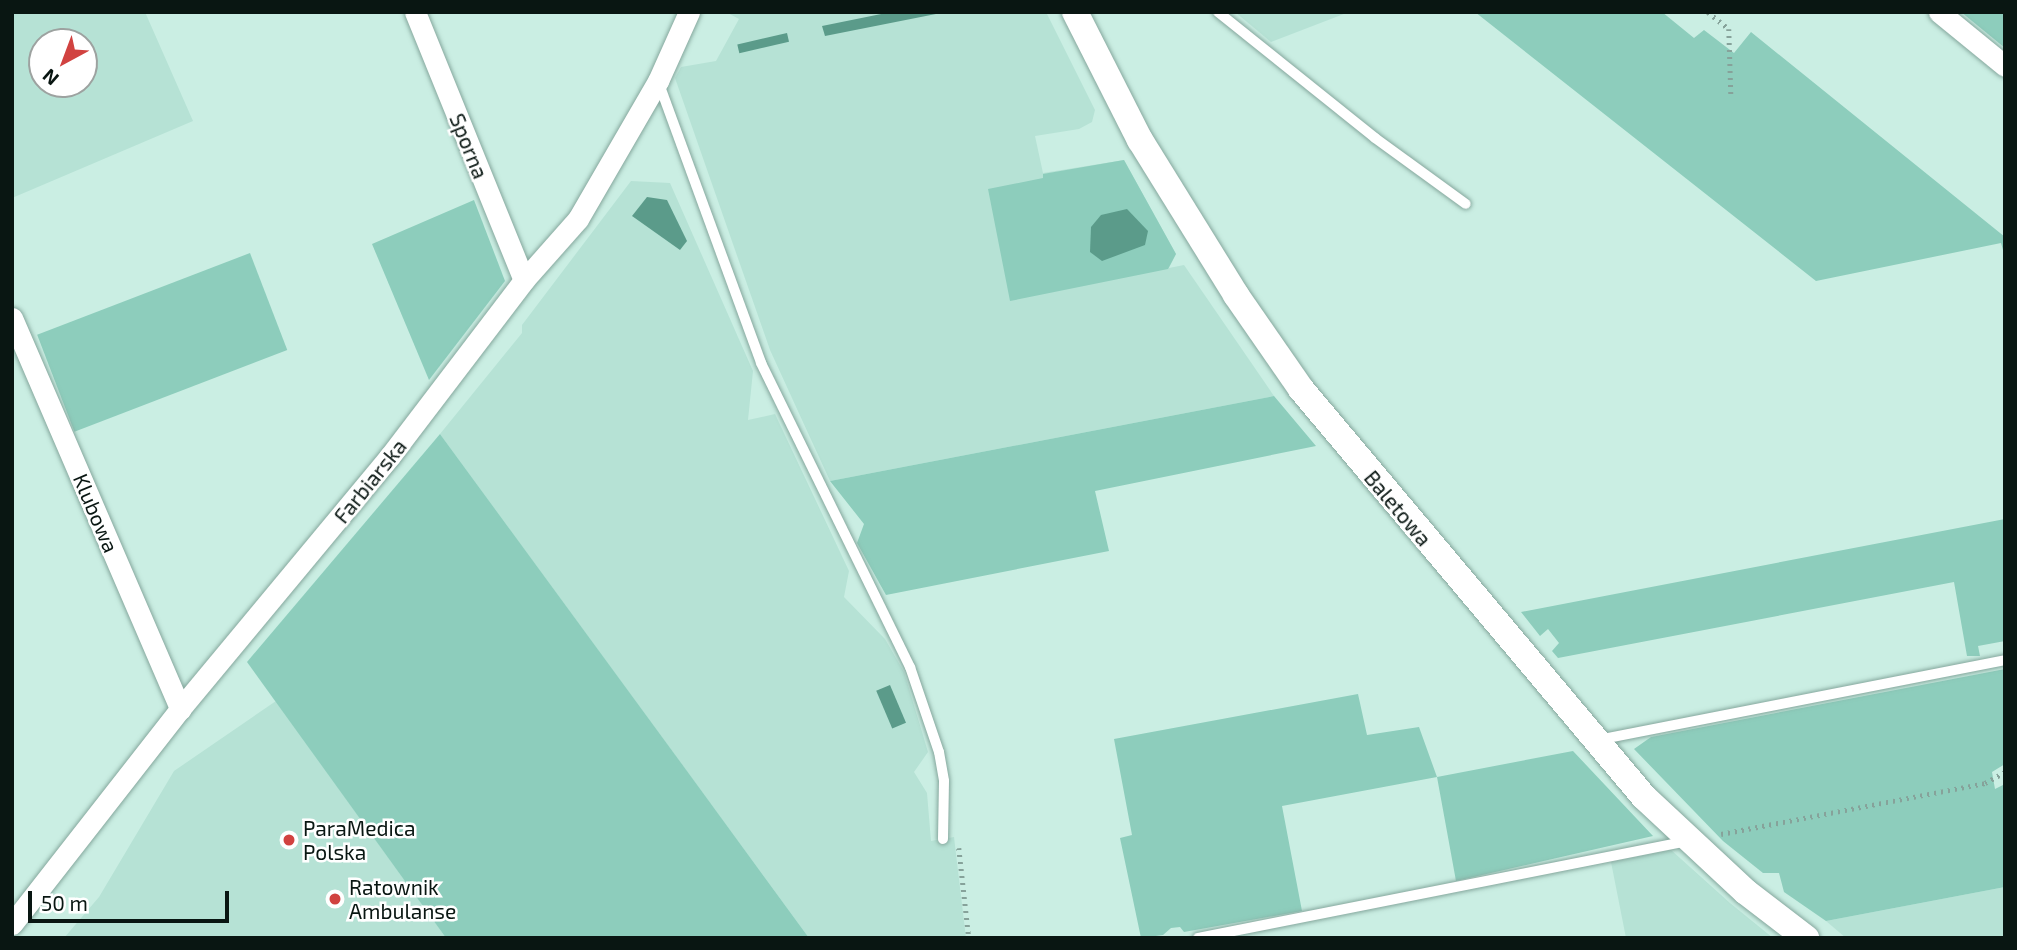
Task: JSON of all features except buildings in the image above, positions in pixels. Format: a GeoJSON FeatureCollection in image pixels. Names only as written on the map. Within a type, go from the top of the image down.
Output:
{"type":"FeatureCollection","features":[{"type":"Feature","properties":{"kind":"street","name":"Sporna"},"geometry":{"type":"LineString","coordinates":[[415,12],[524,281]]}},
{"type":"Feature","properties":{"kind":"street","name":"Farbiarska"},"geometry":{"type":"LineString","coordinates":[[12,924],[180,709],[390,456],[524,281],[578,219],[658,82],[689,12]]}},
{"type":"Feature","properties":{"kind":"street","name":"Baletowa"},"geometry":{"type":"LineString","coordinates":[[1075,12],[1140,140],[1269,345],[1375,482],[1595,741],[1689,841],[1806,938]]}},
{"type":"Feature","properties":{"kind":"street"},"geometry":{"type":"LineString","coordinates":[[1939,12],[2005,65]]}},
{"type":"Feature","properties":{"kind":"street","name":"Klubowa"},"geometry":{"type":"LineString","coordinates":[[12,318],[180,709]]}},
{"type":"Feature","properties":{"kind":"lane"},"geometry":{"type":"LineString","coordinates":[[1218,12],[1376,138],[1466,204]]}},
{"type":"Feature","properties":{"kind":"lane"},"geometry":{"type":"LineString","coordinates":[[658,82],[761,363],[910,667],[939,752],[943,839]]}},
{"type":"Feature","properties":{"kind":"lane"},"geometry":{"type":"LineString","coordinates":[[1595,741],[2005,660]]}},
{"type":"Feature","properties":{"kind":"lane"},"geometry":{"type":"LineString","coordinates":[[1198,938],[1689,841]]}},
{"type":"Feature","properties":{"kind":"path"},"geometry":{"type":"LineString","coordinates":[[1708,12],[1729,29],[1731,94]]}},
{"type":"Feature","properties":{"kind":"path"},"geometry":{"type":"LineString","coordinates":[[1689,841],[1985,783],[2005,772]]}},
{"type":"Feature","properties":{"kind":"path"},"geometry":{"type":"LineString","coordinates":[[943,820],[956,818],[969,938]]}},
{"type":"Feature","properties":{"kind":"shaded area"},"geometry":{"type":"Polygon","coordinates":[[[12,12],[145,12],[193,121],[12,198],[12,12]]]}},
{"type":"Feature","properties":{"kind":"shaded area"},"geometry":{"type":"Polygon","coordinates":[[[726,12],[1046,12],[1095,110],[1092,122],[1079,129],[1035,136],[1043,173],[1124,160],[1176,254],[1169,268],[1184,265],[1274,396],[830,481],[770,350],[675,78],[681,67],[716,61],[739,19],[726,12]]]}},
{"type":"Feature","properties":{"kind":"shaded area"},"geometry":{"type":"Polygon","coordinates":[[[891,12],[946,12],[825,36],[822,26],[891,12]]]}},
{"type":"Feature","properties":{"kind":"shaded area"},"geometry":{"type":"Polygon","coordinates":[[[1235,12],[1349,12],[1271,42],[1235,12]]]}},
{"type":"Feature","properties":{"kind":"shaded area"},"geometry":{"type":"Polygon","coordinates":[[[1475,12],[1662,12],[1694,38],[1704,30],[1734,53],[1751,32],[2005,237],[2005,257],[2001,243],[1816,281],[1475,12]]]}},
{"type":"Feature","properties":{"kind":"shaded area"},"geometry":{"type":"Polygon","coordinates":[[[1961,12],[2005,12],[2005,48],[1961,12]]]}},
{"type":"Feature","properties":{"kind":"shaded area"},"geometry":{"type":"Polygon","coordinates":[[[787,33],[789,42],[739,53],[737,44],[787,33]]]}},
{"type":"Feature","properties":{"kind":"shaded area"},"geometry":{"type":"Polygon","coordinates":[[[1124,160],[1176,254],[1168,269],[1010,301],[988,189],[1043,178],[1043,174],[1124,160]]]}},
{"type":"Feature","properties":{"kind":"shaded area"},"geometry":{"type":"Polygon","coordinates":[[[631,181],[670,183],[753,371],[748,420],[775,414],[849,571],[844,597],[885,639],[904,672],[928,752],[914,772],[927,793],[931,841],[954,837],[966,938],[809,938],[440,434],[522,333],[522,325],[631,181]]]}},
{"type":"Feature","properties":{"kind":"shaded area"},"geometry":{"type":"Polygon","coordinates":[[[647,197],[667,200],[687,241],[680,250],[632,216],[647,197]]]}},
{"type":"Feature","properties":{"kind":"shaded area"},"geometry":{"type":"Polygon","coordinates":[[[474,200],[505,281],[429,380],[372,244],[474,200]]]}},
{"type":"Feature","properties":{"kind":"shaded area"},"geometry":{"type":"Polygon","coordinates":[[[1127,209],[1148,231],[1145,245],[1102,261],[1090,252],[1091,227],[1101,215],[1127,209]]]}},
{"type":"Feature","properties":{"kind":"shaded area"},"geometry":{"type":"Polygon","coordinates":[[[250,253],[287,350],[74,432],[37,335],[250,253]]]}},
{"type":"Feature","properties":{"kind":"shaded area"},"geometry":{"type":"Polygon","coordinates":[[[1274,396],[1316,446],[1095,491],[1109,551],[886,595],[857,543],[864,524],[830,481],[1274,396]]]}},
{"type":"Feature","properties":{"kind":"shaded area"},"geometry":{"type":"Polygon","coordinates":[[[440,434],[809,938],[446,938],[247,662],[440,434]]]}},
{"type":"Feature","properties":{"kind":"shaded area"},"geometry":{"type":"Polygon","coordinates":[[[2005,519],[2005,641],[1978,646],[1980,656],[1967,656],[1954,582],[1558,658],[1552,651],[1559,643],[1548,629],[1540,636],[1521,612],[2005,519]]]}},
{"type":"Feature","properties":{"kind":"shaded area"},"geometry":{"type":"Polygon","coordinates":[[[2005,669],[2005,764],[1992,772],[1995,789],[2005,784],[2005,887],[1826,921],[1784,892],[1779,873],[1763,873],[1723,841],[1634,749],[1651,737],[2005,669]]]}},
{"type":"Feature","properties":{"kind":"shaded area"},"geometry":{"type":"Polygon","coordinates":[[[890,685],[906,723],[892,729],[876,691],[890,685]]]}},
{"type":"Feature","properties":{"kind":"shaded area"},"geometry":{"type":"Polygon","coordinates":[[[1358,694],[1367,735],[1419,727],[1437,777],[1282,806],[1302,911],[1184,932],[1180,927],[1171,928],[1163,935],[1141,938],[1120,838],[1132,835],[1114,739],[1358,694]]]}},
{"type":"Feature","properties":{"kind":"shaded area"},"geometry":{"type":"Polygon","coordinates":[[[276,701],[446,938],[64,938],[99,897],[174,771],[276,701]]]}},
{"type":"Feature","properties":{"kind":"shaded area"},"geometry":{"type":"Polygon","coordinates":[[[1573,751],[1653,836],[1456,881],[1437,777],[1573,751]]]}},
{"type":"Feature","properties":{"kind":"shaded area"},"geometry":{"type":"Polygon","coordinates":[[[1671,850],[1773,938],[1626,938],[1611,862],[1671,850]]]}},
{"type":"Feature","properties":{"kind":"shaded area"},"geometry":{"type":"Polygon","coordinates":[[[2005,887],[2005,938],[1846,938],[1826,921],[2005,887]]]}},
{"type":"Feature","properties":{"kind":"place","name":"ParaMedica Polska"},"geometry":{"type":"Point","coordinates":[289,840]}},
{"type":"Feature","properties":{"kind":"place","name":"Ratownik Ambulanse"},"geometry":{"type":"Point","coordinates":[335,899]}}]}
